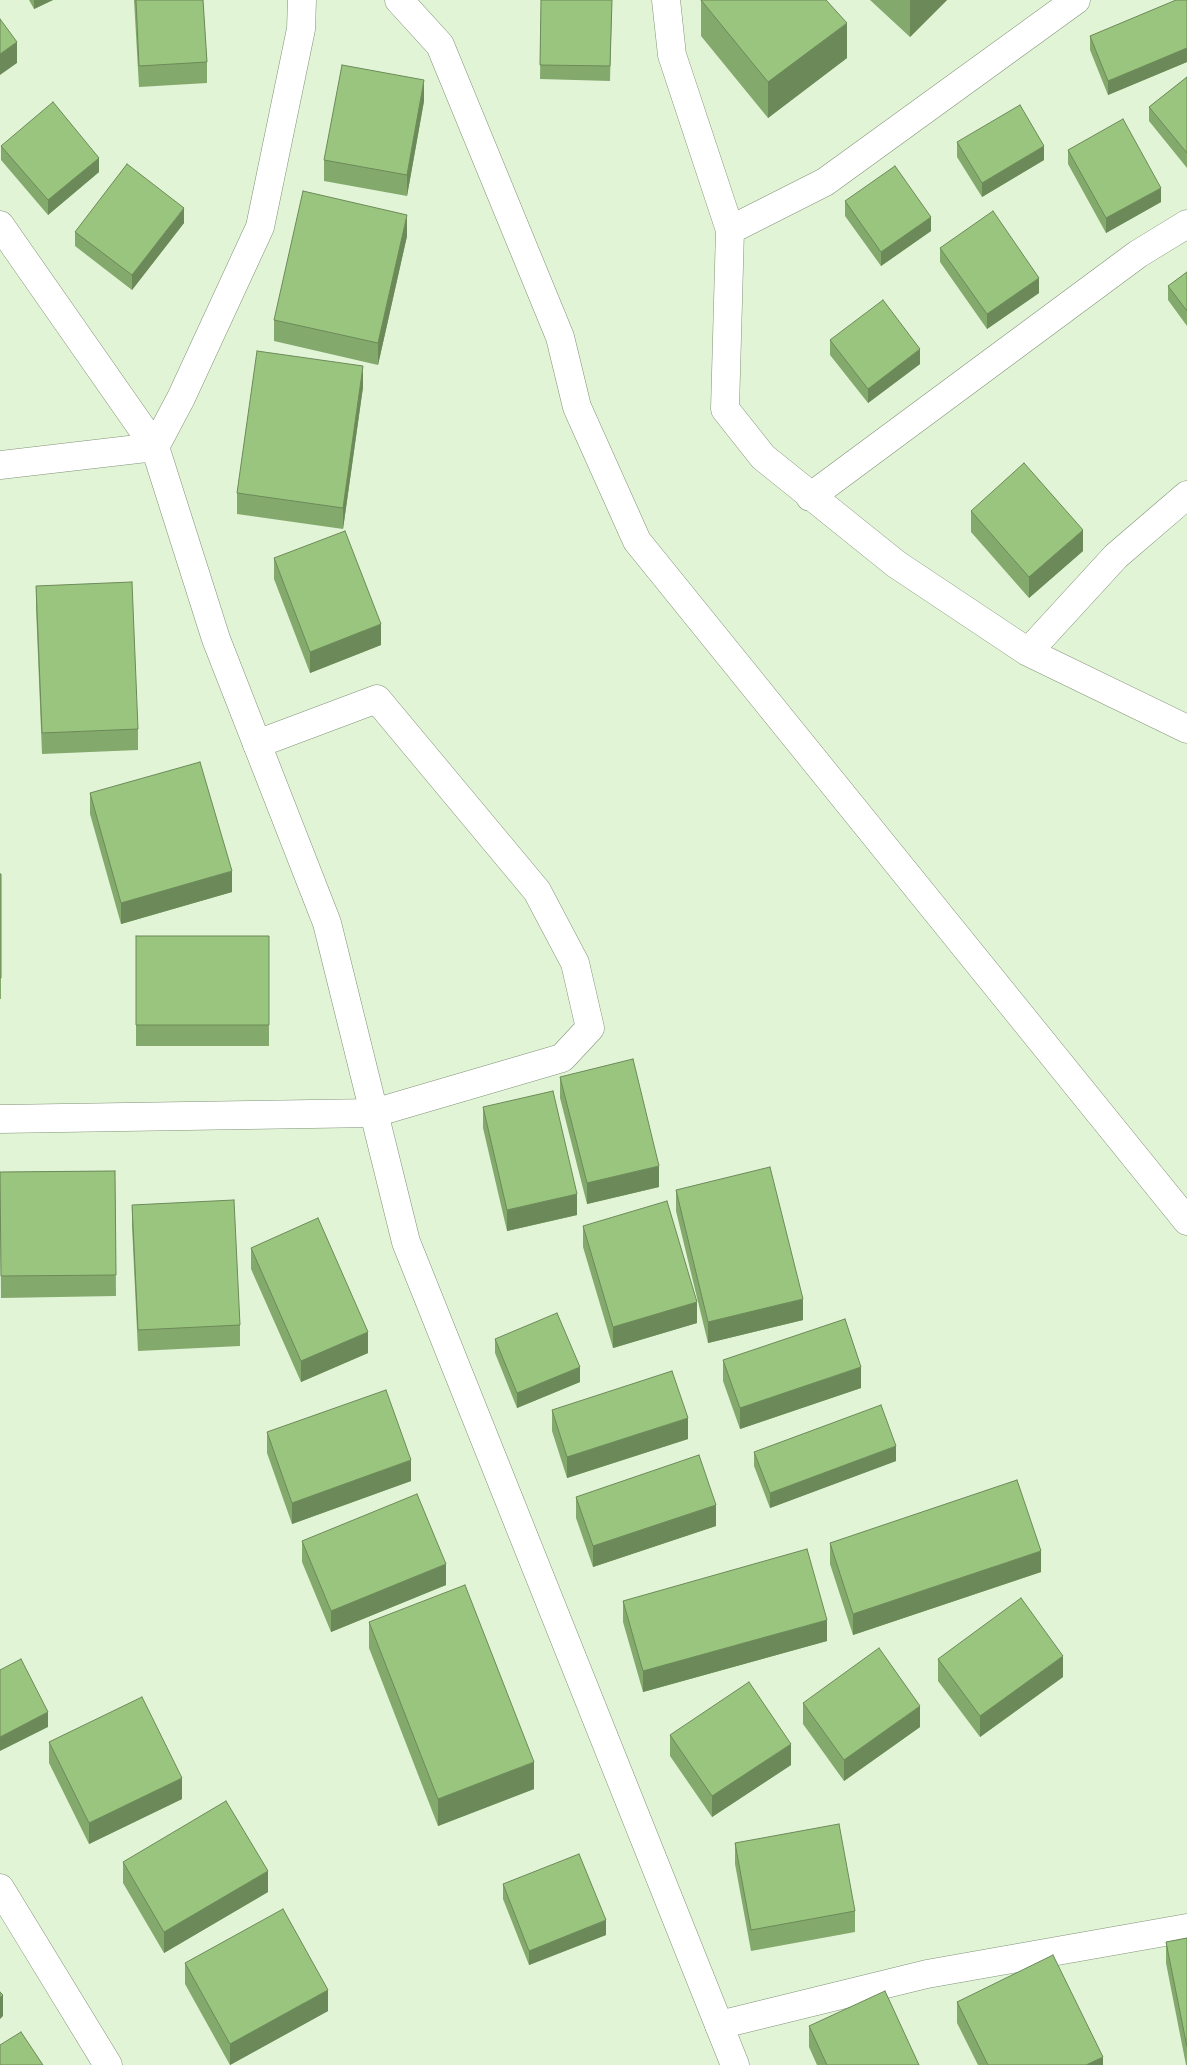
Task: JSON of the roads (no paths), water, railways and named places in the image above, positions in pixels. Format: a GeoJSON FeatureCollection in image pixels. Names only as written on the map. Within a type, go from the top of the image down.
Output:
{"type":"FeatureCollection","features":[{"type":"Feature","properties":{"kind":"street"},"geometry":{"type":"LineString","coordinates":[[155,447],[181,398],[260,226],[301,29],[302,0]]}},
{"type":"Feature","properties":{"kind":"street"},"geometry":{"type":"LineString","coordinates":[[399,0],[440,45],[560,337],[577,407],[637,542],[1187,1221]]}},
{"type":"Feature","properties":{"kind":"street"},"geometry":{"type":"LineString","coordinates":[[666,0],[672,55],[730,230],[725,409],[763,457],[810,497],[896,564],[1028,652],[1187,729]]}},
{"type":"Feature","properties":{"kind":"street"},"geometry":{"type":"LineString","coordinates":[[730,230],[826,182],[1076,0]]}},
{"type":"Feature","properties":{"kind":"street"},"geometry":{"type":"LineString","coordinates":[[810,497],[1138,254],[1187,224]]}},
{"type":"Feature","properties":{"kind":"street"},"geometry":{"type":"LineString","coordinates":[[0,225],[155,447],[216,639],[327,923],[406,1242],[735,2065]]}},
{"type":"Feature","properties":{"kind":"street"},"geometry":{"type":"LineString","coordinates":[[0,465],[155,447]]}},
{"type":"Feature","properties":{"kind":"street"},"geometry":{"type":"LineString","coordinates":[[1028,652],[1116,556],[1187,495]]}},
{"type":"Feature","properties":{"kind":"street"},"geometry":{"type":"LineString","coordinates":[[0,1119],[374,1113],[562,1058],[590,1028],[575,963],[537,891],[377,699],[257,744]]}},
{"type":"Feature","properties":{"kind":"street"},"geometry":{"type":"LineString","coordinates":[[0,1888],[108,2065]]}},
{"type":"Feature","properties":{"kind":"street"},"geometry":{"type":"LineString","coordinates":[[719,2025],[927,1974],[1187,1928]]}}]}
